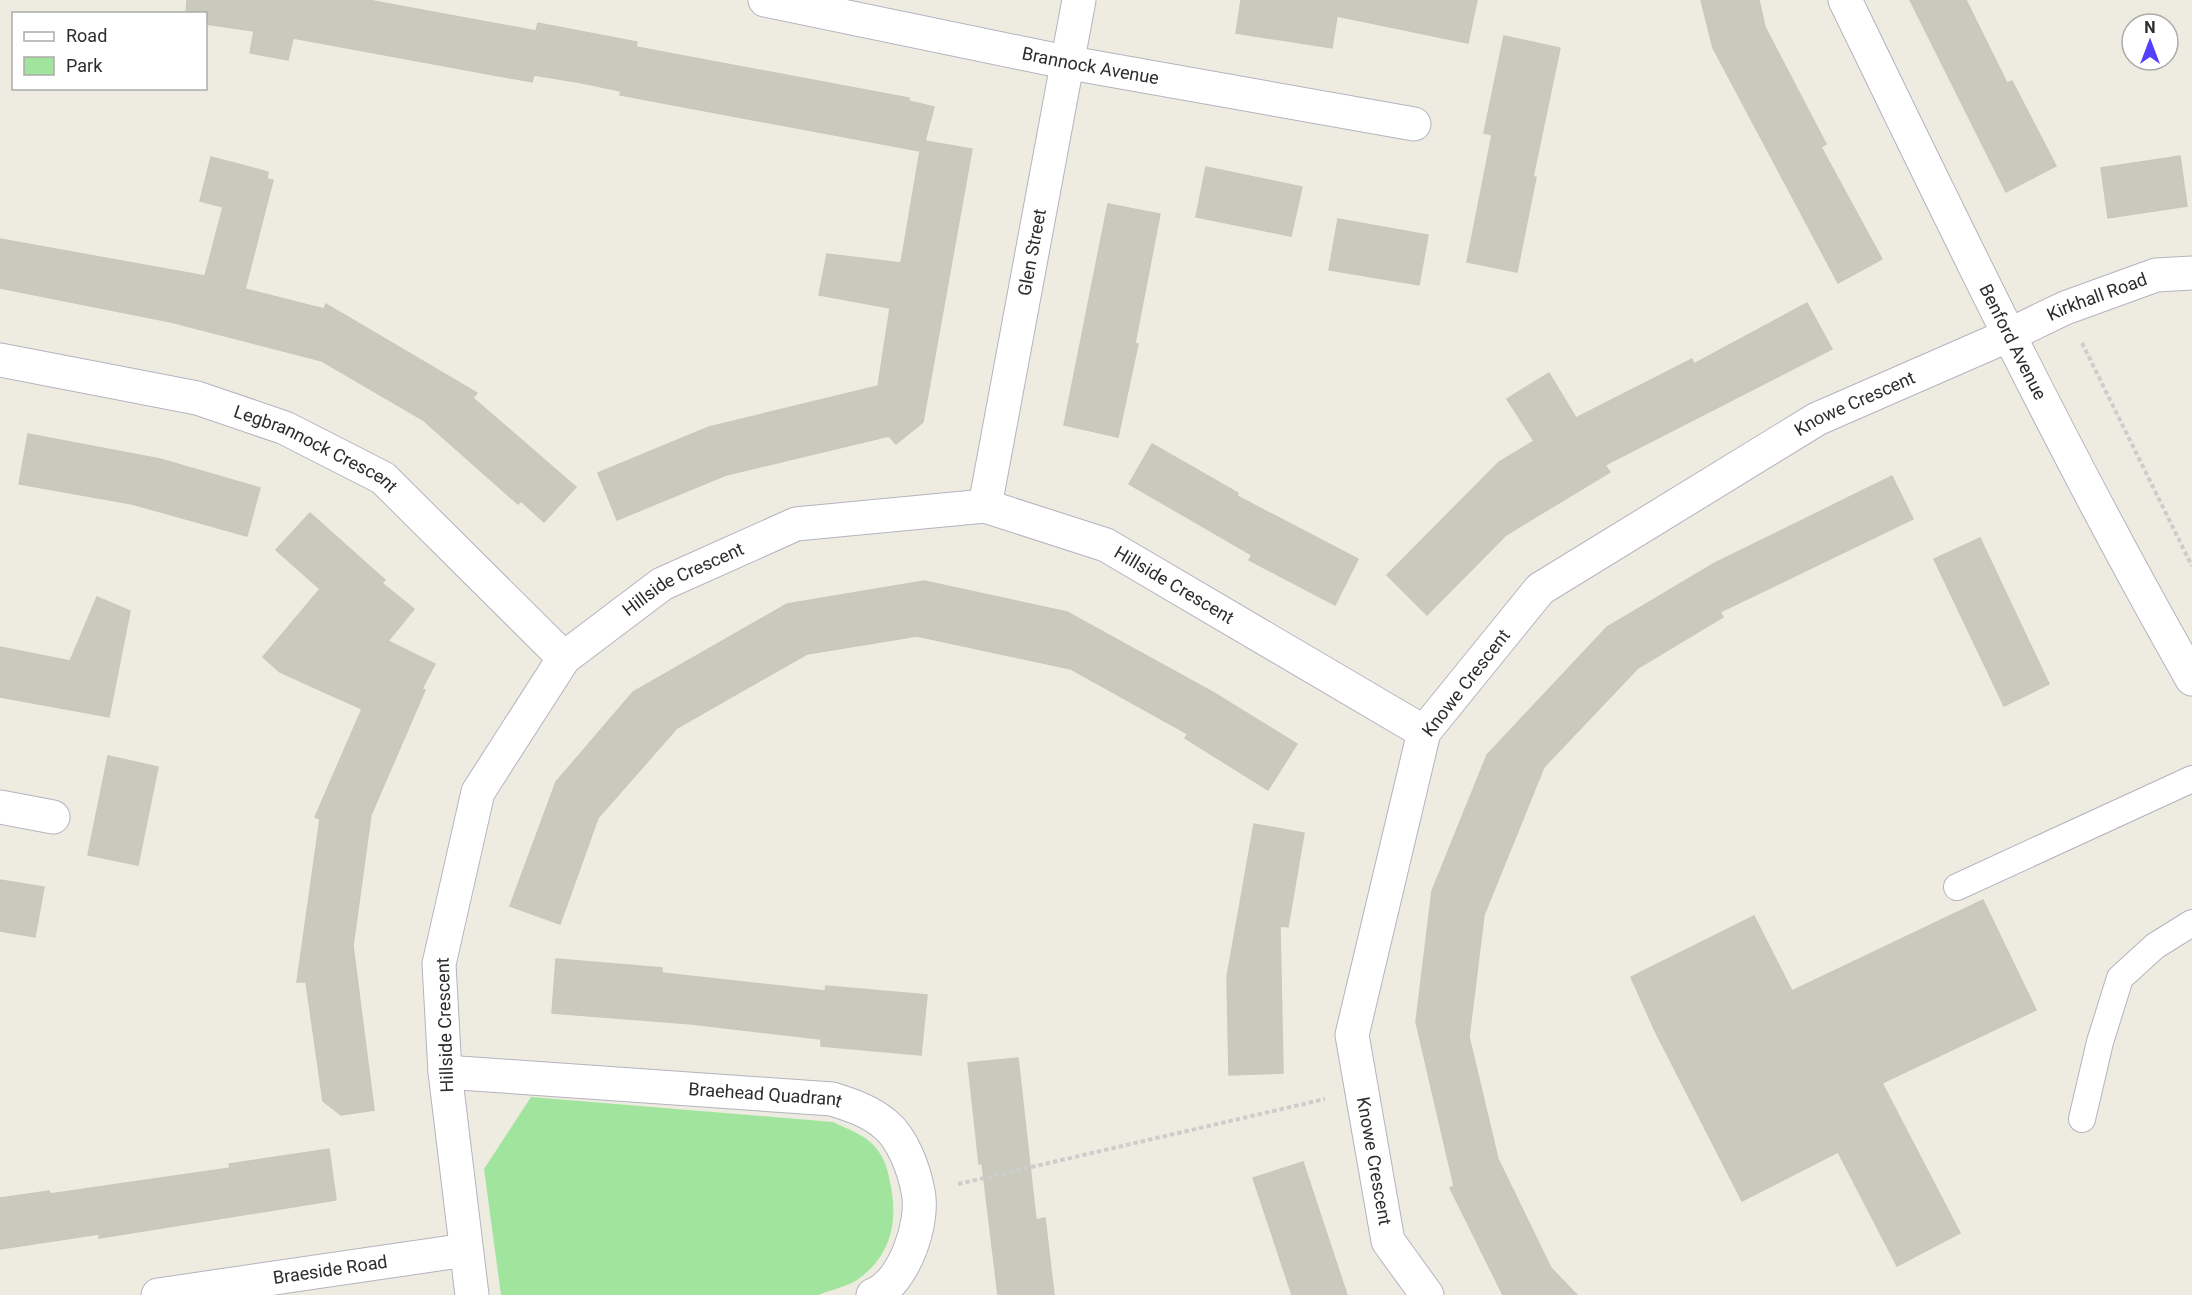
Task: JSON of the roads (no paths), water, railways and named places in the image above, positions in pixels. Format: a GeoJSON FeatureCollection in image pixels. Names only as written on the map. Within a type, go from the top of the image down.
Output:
{"type":"FeatureCollection","features":[{"type":"Feature","properties":{"kind":"street","name":"Brannock Avenue"},"geometry":{"type":"LineString","coordinates":[[765,0],[1065,62],[1414,124]]}},
{"type":"Feature","properties":{"kind":"street","name":"Glen Street"},"geometry":{"type":"LineString","coordinates":[[985,506],[1078,0]]}},
{"type":"Feature","properties":{"kind":"street","name":"Benford Avenue"},"geometry":{"type":"LineString","coordinates":[[1845,0],[2007,336],[2125,561],[2192,679]]}},
{"type":"Feature","properties":{"kind":"street","name":"Kirkhall Road"},"geometry":{"type":"LineString","coordinates":[[2007,336],[2064,308],[2156,275],[2192,273]]}},
{"type":"Feature","properties":{"kind":"street","name":"Knowe Crescent"},"geometry":{"type":"LineString","coordinates":[[1427,1295],[1388,1241],[1352,1035],[1424,732],[1540,589],[1817,419],[2007,336]]}},
{"type":"Feature","properties":{"kind":"street","name":"Legbrannock Crescent"},"geometry":{"type":"LineString","coordinates":[[0,360],[197,398],[285,428],[383,478],[564,658]]}},
{"type":"Feature","properties":{"kind":"street","name":"Hillside Crescent"},"geometry":{"type":"LineString","coordinates":[[472,1295],[445,1072],[439,964],[478,792],[564,658],[662,584],[796,524],[985,506],[1106,545],[1424,732]]}},
{"type":"Feature","properties":{"kind":"street"},"geometry":{"type":"LineString","coordinates":[[0,807],[53,817]]}},
{"type":"Feature","properties":{"kind":"street","name":"Braehead Quadrant"},"geometry":{"type":"LineString","coordinates":[[445,1072],[832,1099],[861,1109],[887,1126],[904,1150],[919,1192],[915,1238],[902,1267],[882,1292],[873,1295]]}},
{"type":"Feature","properties":{"kind":"street","name":"Braeside Road"},"geometry":{"type":"LineString","coordinates":[[158,1295],[466,1250]]}},
{"type":"Feature","properties":{"kind":"lane"},"geometry":{"type":"LineString","coordinates":[[1956,887],[2192,779]]}},
{"type":"Feature","properties":{"kind":"lane"},"geometry":{"type":"LineString","coordinates":[[2082,1119],[2100,1042],[2120,978],[2156,946],[2192,923]]}}]}
